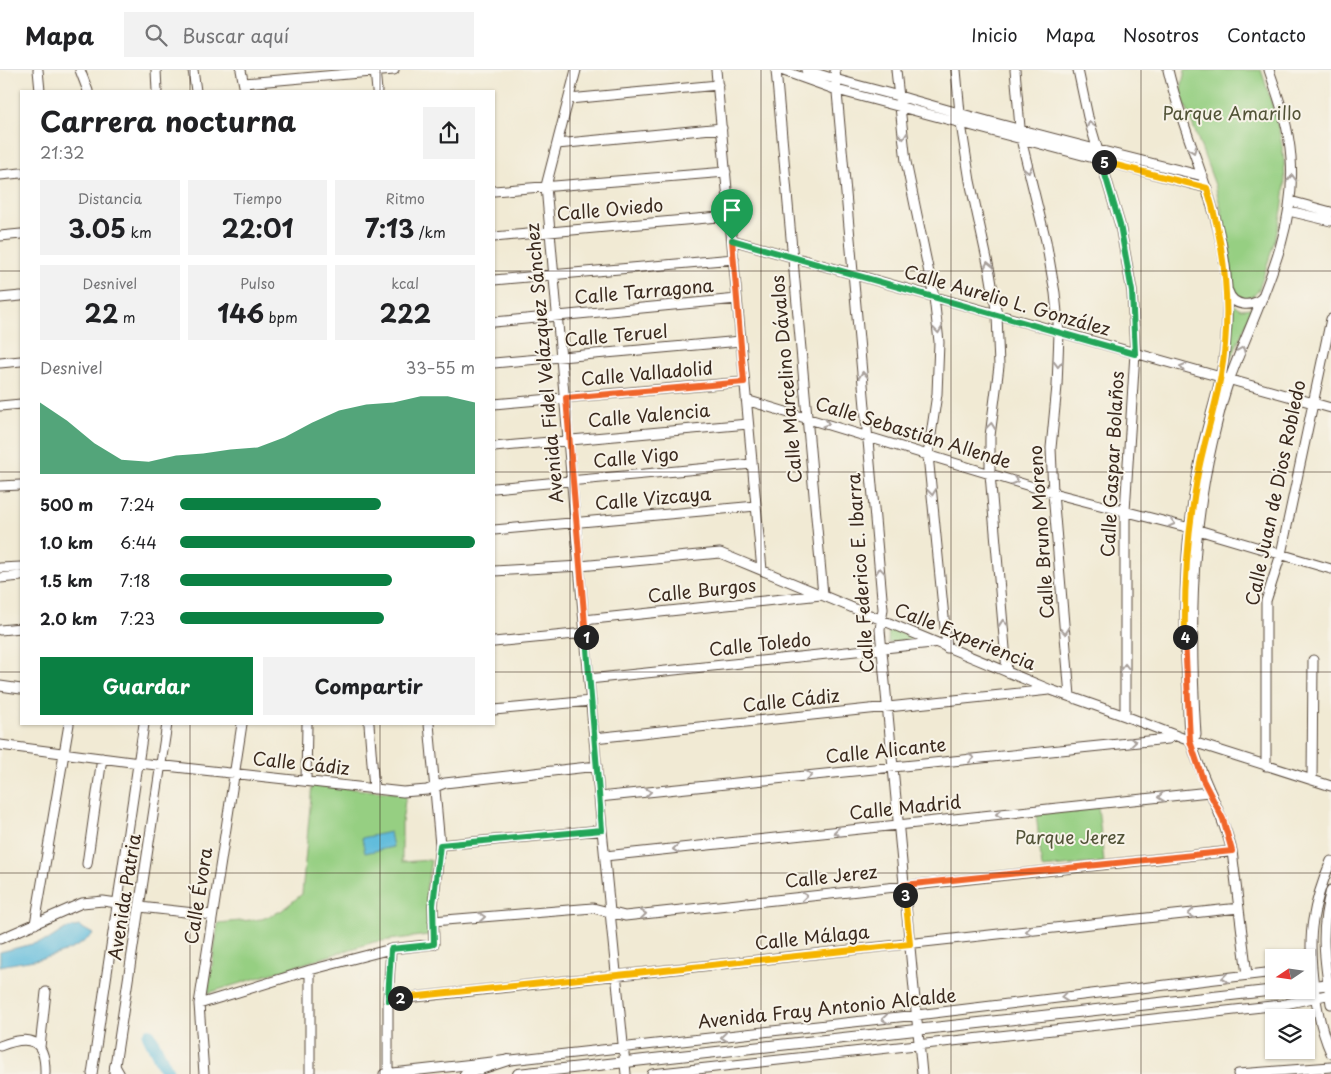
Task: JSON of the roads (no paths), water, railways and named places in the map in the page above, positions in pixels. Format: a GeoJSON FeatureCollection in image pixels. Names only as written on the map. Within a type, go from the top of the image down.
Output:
{"type":"FeatureCollection","features":[{"type":"Feature","properties":{"kind":"main road"},"geometry":{"type":"LineString","coordinates":[[1315,989],[1330,989]]}},
{"type":"Feature","properties":{"kind":"main road","name":"Avenida Fray Antonio Alcalde"},"geometry":{"type":"LineString","coordinates":[[518,1074],[1265,991]]}},
{"type":"Feature","properties":{"kind":"main road"},"geometry":{"type":"LineString","coordinates":[[465,1074],[508,1060]]}},
{"type":"Feature","properties":{"kind":"street"},"geometry":{"type":"LineString","coordinates":[[38,70],[40,90]]}},
{"type":"Feature","properties":{"kind":"street"},"geometry":{"type":"LineString","coordinates":[[80,70],[88,90]]}},
{"type":"Feature","properties":{"kind":"street"},"geometry":{"type":"LineString","coordinates":[[156,70],[157,90]]}},
{"type":"Feature","properties":{"kind":"street"},"geometry":{"type":"LineString","coordinates":[[193,70],[196,90]]}},
{"type":"Feature","properties":{"kind":"street"},"geometry":{"type":"LineString","coordinates":[[241,70],[245,87],[394,70]]}},
{"type":"Feature","properties":{"kind":"street","name":"Avenida Fidel Velázquez Sánchez"},"geometry":{"type":"LineString","coordinates":[[576,70],[546,186],[566,398],[599,797],[626,1074]]}},
{"type":"Feature","properties":{"kind":"street"},"geometry":{"type":"LineString","coordinates":[[716,70],[762,570]]}},
{"type":"Feature","properties":{"kind":"street","name":"Calle Marcelino Dávalos"},"geometry":{"type":"LineString","coordinates":[[776,70],[823,595]]}},
{"type":"Feature","properties":{"kind":"street"},"geometry":{"type":"LineString","coordinates":[[781,70],[961,124],[1098,151],[1203,176]]}},
{"type":"Feature","properties":{"kind":"street"},"geometry":{"type":"LineString","coordinates":[[806,70],[837,86],[898,96],[960,114],[1101,161],[1207,188]]}},
{"type":"Feature","properties":{"kind":"street","name":"Calle Federico E. Ibarra"},"geometry":{"type":"LineString","coordinates":[[836,70],[883,609],[880,630],[881,648],[922,1074]]}},
{"type":"Feature","properties":{"kind":"street"},"geometry":{"type":"LineString","coordinates":[[896,70],[912,195],[934,297],[939,342],[937,394],[928,455],[947,648]]}},
{"type":"Feature","properties":{"kind":"street"},"geometry":{"type":"LineString","coordinates":[[956,70],[961,124],[970,181],[997,315],[999,366],[990,436],[990,474],[1007,672]]}},
{"type":"Feature","properties":{"kind":"street","name":"Calle Bruno Moreno"},"geometry":{"type":"LineString","coordinates":[[1015,70],[1021,135],[1046,241],[1055,293],[1059,333],[1057,386],[1051,448],[1070,696]]}},
{"type":"Feature","properties":{"kind":"street","name":"Calle Gaspar Bolaños"},"geometry":{"type":"LineString","coordinates":[[1078,70],[1088,117],[1120,225],[1132,291],[1135,354],[1125,511],[1125,716]]}},
{"type":"Feature","properties":{"kind":"street"},"geometry":{"type":"LineString","coordinates":[[1168,70],[1173,91],[1207,188],[1220,237],[1229,294],[1243,305],[1257,302],[1265,295]]}},
{"type":"Feature","properties":{"kind":"street"},"geometry":{"type":"LineString","coordinates":[[1173,91],[1176,70]]}},
{"type":"Feature","properties":{"kind":"street"},"geometry":{"type":"LineString","coordinates":[[1247,975],[1232,851],[1223,819],[1209,792],[1196,754],[1194,742],[1194,528],[1202,449],[1225,379],[1265,295],[1280,250],[1289,210],[1292,171],[1290,142],[1285,117],[1269,70]]}},
{"type":"Feature","properties":{"kind":"street"},"geometry":{"type":"LineString","coordinates":[[375,71],[377,90]]}},
{"type":"Feature","properties":{"kind":"street"},"geometry":{"type":"LineString","coordinates":[[569,99],[718,86]]}},
{"type":"Feature","properties":{"kind":"street"},"geometry":{"type":"LineString","coordinates":[[557,144],[722,128]]}},
{"type":"Feature","properties":{"kind":"street"},"geometry":{"type":"LineString","coordinates":[[495,191],[726,172]]}},
{"type":"Feature","properties":{"kind":"street"},"geometry":{"type":"LineString","coordinates":[[0,175],[20,173]]}},
{"type":"Feature","properties":{"kind":"street"},"geometry":{"type":"LineString","coordinates":[[1290,201],[1331,212]]}},
{"type":"Feature","properties":{"kind":"street"},"geometry":{"type":"LineString","coordinates":[[1289,210],[1331,221]]}},
{"type":"Feature","properties":{"kind":"street","name":"Calle Oviedo"},"geometry":{"type":"LineString","coordinates":[[495,237],[730,216]]}},
{"type":"Feature","properties":{"kind":"street"},"geometry":{"type":"LineString","coordinates":[[0,236],[20,234]]}},
{"type":"Feature","properties":{"kind":"street","name":"Calle Aurelio L. González"},"geometry":{"type":"LineString","coordinates":[[732,240],[1331,408]]}},
{"type":"Feature","properties":{"kind":"street"},"geometry":{"type":"LineString","coordinates":[[495,280],[734,259]]}},
{"type":"Feature","properties":{"kind":"street"},"geometry":{"type":"LineString","coordinates":[[1225,379],[1227,286]]}},
{"type":"Feature","properties":{"kind":"street"},"geometry":{"type":"LineString","coordinates":[[0,298],[20,296]]}},
{"type":"Feature","properties":{"kind":"street","name":"Calle Tarragona"},"geometry":{"type":"LineString","coordinates":[[495,322],[737,300]]}},
{"type":"Feature","properties":{"kind":"street","name":"Calle Juan de Dios Robledo"},"geometry":{"type":"LineString","coordinates":[[1266,766],[1266,601],[1281,554],[1331,319]]}},
{"type":"Feature","properties":{"kind":"street","name":"Calle Teruel"},"geometry":{"type":"LineString","coordinates":[[495,363],[740,341]]}},
{"type":"Feature","properties":{"kind":"street"},"geometry":{"type":"LineString","coordinates":[[0,362],[20,361]]}},
{"type":"Feature","properties":{"kind":"street","name":"Calle Valladolid"},"geometry":{"type":"LineString","coordinates":[[495,404],[744,382]]}},
{"type":"Feature","properties":{"kind":"street","name":"Calle Sebastián Allende"},"geometry":{"type":"LineString","coordinates":[[746,400],[1054,493],[1194,528],[1331,569]]}},
{"type":"Feature","properties":{"kind":"street"},"geometry":{"type":"LineString","coordinates":[[0,406],[20,404]]}},
{"type":"Feature","properties":{"kind":"street","name":"Calle Valencia"},"geometry":{"type":"LineString","coordinates":[[495,447],[748,424]]}},
{"type":"Feature","properties":{"kind":"street","name":"Calle Vigo"},"geometry":{"type":"LineString","coordinates":[[495,488],[752,464]]}},
{"type":"Feature","properties":{"kind":"street"},"geometry":{"type":"LineString","coordinates":[[0,486],[20,485]]}},
{"type":"Feature","properties":{"kind":"street","name":"Calle Vizcaya"},"geometry":{"type":"LineString","coordinates":[[495,530],[756,506]]}},
{"type":"Feature","properties":{"kind":"street","name":"Calle Experiencia"},"geometry":{"type":"LineString","coordinates":[[495,571],[580,566],[720,553],[1051,690],[1194,742],[1331,786]]}},
{"type":"Feature","properties":{"kind":"street"},"geometry":{"type":"LineString","coordinates":[[0,568],[20,567]]}},
{"type":"Feature","properties":{"kind":"street"},"geometry":{"type":"LineString","coordinates":[[0,578],[20,576]]}},
{"type":"Feature","properties":{"kind":"street","name":"Calle Burgos"},"geometry":{"type":"LineString","coordinates":[[584,620],[823,595]]}},
{"type":"Feature","properties":{"kind":"street"},"geometry":{"type":"LineString","coordinates":[[0,630],[20,628]]}},
{"type":"Feature","properties":{"kind":"street"},"geometry":{"type":"LineString","coordinates":[[495,642],[585,633]]}},
{"type":"Feature","properties":{"kind":"street","name":"Calle Toledo"},"geometry":{"type":"LineString","coordinates":[[589,680],[934,642]]}},
{"type":"Feature","properties":{"kind":"street"},"geometry":{"type":"LineString","coordinates":[[1312,780],[1313,660]]}},
{"type":"Feature","properties":{"kind":"street"},"geometry":{"type":"LineString","coordinates":[[0,686],[20,689]]}},
{"type":"Feature","properties":{"kind":"street","name":"Calle Cádiz"},"geometry":{"type":"LineString","coordinates":[[594,738],[1051,690]]}},
{"type":"Feature","properties":{"kind":"street"},"geometry":{"type":"LineString","coordinates":[[495,710],[591,700]]}},
{"type":"Feature","properties":{"kind":"street"},"geometry":{"type":"LineString","coordinates":[[35,924],[69,725]]}},
{"type":"Feature","properties":{"kind":"street","name":"Avenida Patria"},"geometry":{"type":"LineString","coordinates":[[92,1074],[144,725]]}},
{"type":"Feature","properties":{"kind":"street","name":"Avenida Patria"},"geometry":{"type":"LineString","coordinates":[[116,1072],[167,725]]}},
{"type":"Feature","properties":{"kind":"street","name":"Calle Évora"},"geometry":{"type":"LineString","coordinates":[[204,1074],[200,1004],[242,725]]}},
{"type":"Feature","properties":{"kind":"street"},"geometry":{"type":"LineString","coordinates":[[306,781],[307,725]]}},
{"type":"Feature","properties":{"kind":"street"},"geometry":{"type":"LineString","coordinates":[[370,725],[374,789]]}},
{"type":"Feature","properties":{"kind":"street"},"geometry":{"type":"LineString","coordinates":[[200,1004],[310,970],[391,949],[434,944],[434,890],[440,845],[429,725]]}},
{"type":"Feature","properties":{"kind":"street","name":"Calle Alicante"},"geometry":{"type":"LineString","coordinates":[[599,797],[1168,738],[1174,735]]}},
{"type":"Feature","properties":{"kind":"street","name":"Calle Cádiz"},"geometry":{"type":"LineString","coordinates":[[0,746],[403,792],[427,790],[445,783],[597,766]]}},
{"type":"Feature","properties":{"kind":"street"},"geometry":{"type":"LineString","coordinates":[[87,864],[102,758]]}},
{"type":"Feature","properties":{"kind":"street","name":"Calle Madrid"},"geometry":{"type":"LineString","coordinates":[[605,856],[1209,792]]}},
{"type":"Feature","properties":{"kind":"street"},"geometry":{"type":"LineString","coordinates":[[440,845],[602,830]]}},
{"type":"Feature","properties":{"kind":"street","name":"Calle Jerez"},"geometry":{"type":"LineString","coordinates":[[433,921],[593,908],[625,916],[1232,851]]}},
{"type":"Feature","properties":{"kind":"street"},"geometry":{"type":"LineString","coordinates":[[1311,949],[1313,920],[1331,861]]}},
{"type":"Feature","properties":{"kind":"street"},"geometry":{"type":"LineString","coordinates":[[1331,890],[1324,921],[1331,1004]]}},
{"type":"Feature","properties":{"kind":"street"},"geometry":{"type":"LineString","coordinates":[[0,939],[82,903],[103,901],[117,903]]}},
{"type":"Feature","properties":{"kind":"street"},"geometry":{"type":"LineString","coordinates":[[140,907],[212,915]]}},
{"type":"Feature","properties":{"kind":"street","name":"Calle Málaga"},"geometry":{"type":"LineString","coordinates":[[388,1000],[1239,908]]}},
{"type":"Feature","properties":{"kind":"street"},"geometry":{"type":"LineString","coordinates":[[388,1074],[388,1000],[391,949]]}},
{"type":"Feature","properties":{"kind":"street"},"geometry":{"type":"LineString","coordinates":[[1315,966],[1328,965]]}},
{"type":"Feature","properties":{"kind":"street"},"geometry":{"type":"LineString","coordinates":[[310,970],[310,1074]]}},
{"type":"Feature","properties":{"kind":"street","name":"Avenida Fray Antonio Alcalde"},"geometry":{"type":"LineString","coordinates":[[384,1074],[916,1015],[1265,973]]}},
{"type":"Feature","properties":{"kind":"street"},"geometry":{"type":"LineString","coordinates":[[40,1047],[46,992]]}},
{"type":"Feature","properties":{"kind":"street"},"geometry":{"type":"LineString","coordinates":[[1315,998],[1322,1028],[1331,1053]]}},
{"type":"Feature","properties":{"kind":"street"},"geometry":{"type":"LineString","coordinates":[[652,1074],[1281,1005],[1293,999]]}},
{"type":"Feature","properties":{"kind":"street"},"geometry":{"type":"LineString","coordinates":[[0,1046],[22,1039],[29,1040],[40,1047],[44,1053],[46,1060],[45,1074]]}},
{"type":"Feature","properties":{"kind":"street"},"geometry":{"type":"LineString","coordinates":[[1238,1074],[1331,1067]]}},
{"type":"Feature","properties":{"kind":"water"},"geometry":{"type":"Polygon","coordinates":[[[390,832],[393,847],[365,853],[362,838],[390,832]]]}},
{"type":"Feature","properties":{"kind":"water"},"geometry":{"type":"Polygon","coordinates":[[[79,926],[93,934],[72,949],[49,957],[0,966],[0,952],[48,940],[65,929],[79,926]]]}},
{"type":"Feature","properties":{"kind":"waterway"},"geometry":{"type":"LineString","coordinates":[[149,1035],[168,1074]]}},
{"type":"Feature","properties":{"kind":"park label","name":"Parque Amarillo"},"geometry":{"type":"Point","coordinates":[1232,114]}},
{"type":"Feature","properties":{"kind":"park label","name":"Parque Jerez"},"geometry":{"type":"Point","coordinates":[1070,838]}}]}
